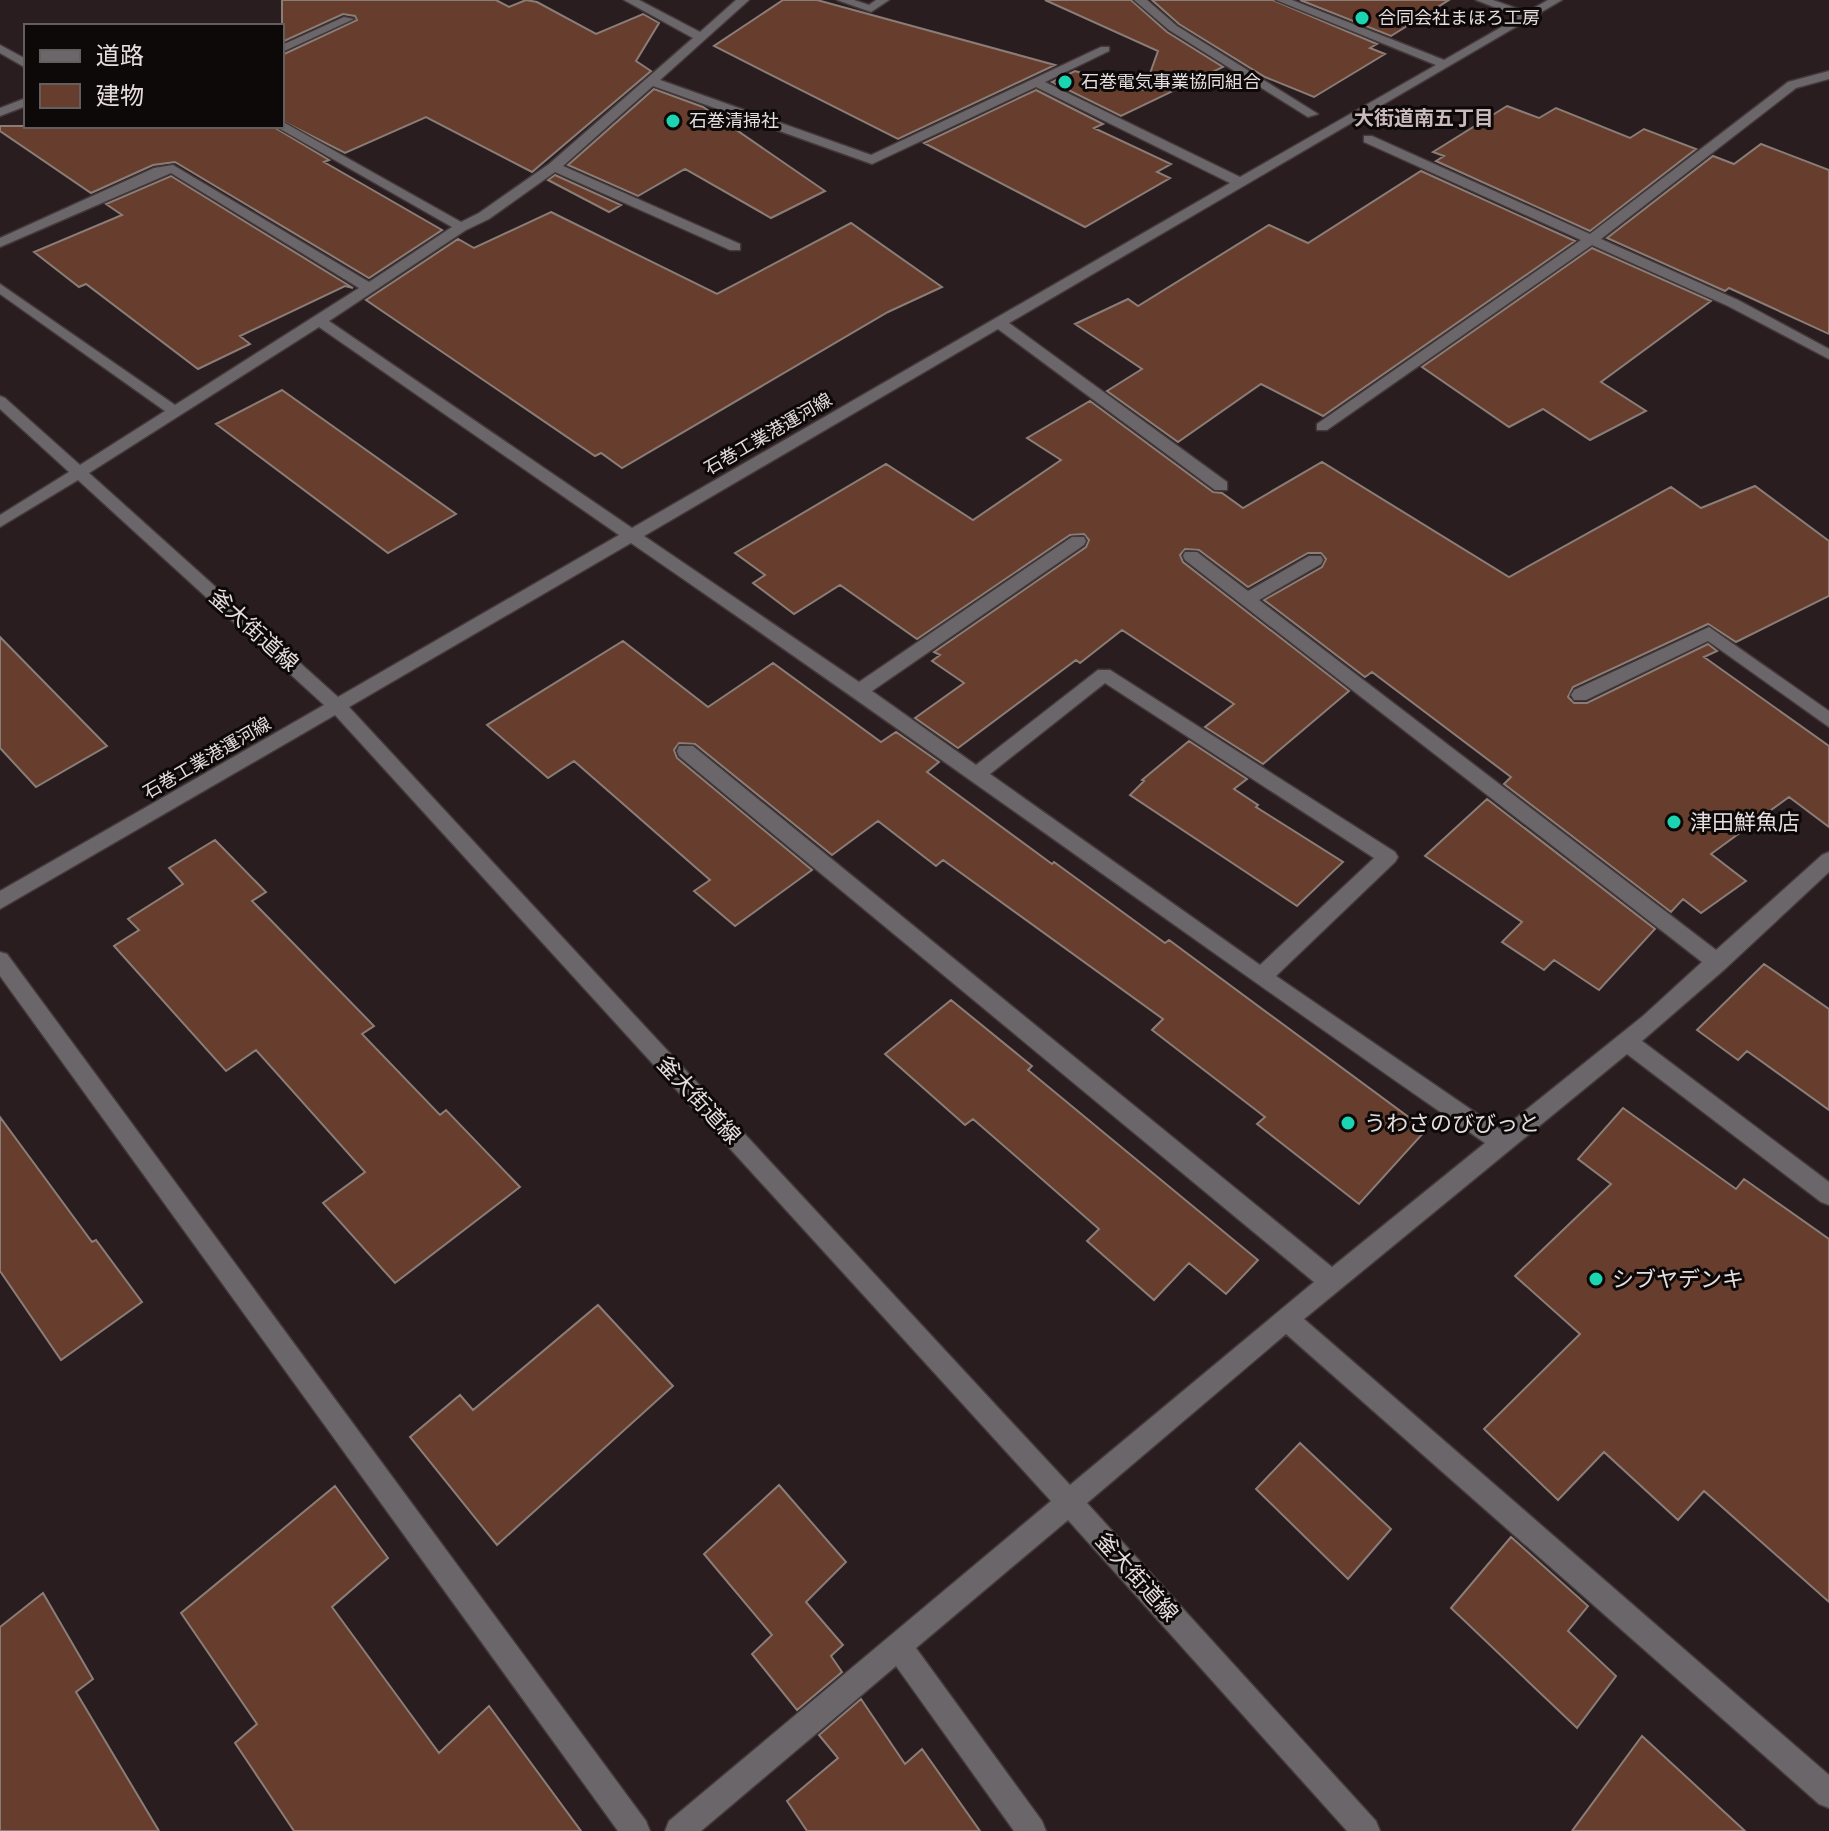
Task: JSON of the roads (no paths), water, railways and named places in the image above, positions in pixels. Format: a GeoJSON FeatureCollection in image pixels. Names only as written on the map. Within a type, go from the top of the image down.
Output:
{"type":"FeatureCollection","features":[{"type":"Feature","properties":{"kind":"street"},"geometry":{"type":"LineString","coordinates":[[630,0],[699,36]]}},
{"type":"Feature","properties":{"kind":"street"},"geometry":{"type":"LineString","coordinates":[[0,522],[319,321],[461,227],[484,216],[554,167],[743,0]]}},
{"type":"Feature","properties":{"kind":"street"},"geometry":{"type":"LineString","coordinates":[[843,0],[871,9],[883,0]]}},
{"type":"Feature","properties":{"kind":"street"},"geometry":{"type":"LineString","coordinates":[[1140,0],[1173,28],[1312,114]]}},
{"type":"Feature","properties":{"kind":"street"},"geometry":{"type":"LineString","coordinates":[[1282,0],[1445,64]]}},
{"type":"Feature","properties":{"kind":"street"},"geometry":{"type":"LineString","coordinates":[[1482,0],[1527,16]]}},
{"type":"Feature","properties":{"kind":"street","name":"石巻工業港運河線"},"geometry":{"type":"LineString","coordinates":[[0,901],[1556,0]]}},
{"type":"Feature","properties":{"kind":"street"},"geometry":{"type":"LineString","coordinates":[[284,48],[348,19]]}},
{"type":"Feature","properties":{"kind":"street"},"geometry":{"type":"LineString","coordinates":[[0,48],[24,63]]}},
{"type":"Feature","properties":{"kind":"street"},"geometry":{"type":"LineString","coordinates":[[649,80],[872,160],[1105,49]]}},
{"type":"Feature","properties":{"kind":"street"},"geometry":{"type":"LineString","coordinates":[[1322,427],[1593,238],[1792,85],[1829,75]]}},
{"type":"Feature","properties":{"kind":"street"},"geometry":{"type":"LineString","coordinates":[[1036,82],[1241,183]]}},
{"type":"Feature","properties":{"kind":"street"},"geometry":{"type":"LineString","coordinates":[[0,112],[24,103]]}},
{"type":"Feature","properties":{"kind":"street"},"geometry":{"type":"LineString","coordinates":[[284,128],[461,227]]}},
{"type":"Feature","properties":{"kind":"street"},"geometry":{"type":"LineString","coordinates":[[1368,139],[1733,303],[1829,355]]}},
{"type":"Feature","properties":{"kind":"street"},"geometry":{"type":"LineString","coordinates":[[554,167],[735,247]]}},
{"type":"Feature","properties":{"kind":"street"},"geometry":{"type":"LineString","coordinates":[[0,243],[159,171],[173,169],[367,287]]}},
{"type":"Feature","properties":{"kind":"street"},"geometry":{"type":"LineString","coordinates":[[0,288],[174,411]]}},
{"type":"Feature","properties":{"kind":"street"},"geometry":{"type":"LineString","coordinates":[[319,321],[859,691],[1261,977],[1501,1142]]}},
{"type":"Feature","properties":{"kind":"street"},"geometry":{"type":"LineString","coordinates":[[999,323],[1221,486]]}},
{"type":"Feature","properties":{"kind":"street","name":"釜大街道線"},"geometry":{"type":"LineString","coordinates":[[0,401],[338,707],[1070,1503],[1366,1831]]}},
{"type":"Feature","properties":{"kind":"street"},"geometry":{"type":"LineString","coordinates":[[859,691],[1078,541]]}},
{"type":"Feature","properties":{"kind":"street"},"geometry":{"type":"LineString","coordinates":[[1191,556],[1718,963]]}},
{"type":"Feature","properties":{"kind":"street"},"geometry":{"type":"LineString","coordinates":[[1247,599],[1315,560]]}},
{"type":"Feature","properties":{"kind":"street"},"geometry":{"type":"LineString","coordinates":[[1580,695],[1709,633],[1829,720]]}},
{"type":"Feature","properties":{"kind":"street"},"geometry":{"type":"LineString","coordinates":[[977,774],[1104,674],[1388,857],[1261,977]]}},
{"type":"Feature","properties":{"kind":"street"},"geometry":{"type":"LineString","coordinates":[[686,751],[1333,1283]]}},
{"type":"Feature","properties":{"kind":"street"},"geometry":{"type":"LineString","coordinates":[[679,1831],[1286,1319],[1626,1041],[1718,963],[1829,860]]}},
{"type":"Feature","properties":{"kind":"street"},"geometry":{"type":"LineString","coordinates":[[0,960],[636,1831]]}},
{"type":"Feature","properties":{"kind":"street"},"geometry":{"type":"LineString","coordinates":[[1626,1041],[1829,1195]]}},
{"type":"Feature","properties":{"kind":"street"},"geometry":{"type":"LineString","coordinates":[[1286,1319],[1829,1794]]}},
{"type":"Feature","properties":{"kind":"street"},"geometry":{"type":"LineString","coordinates":[[898,1646],[1032,1831]]}},
{"type":"Feature","properties":{"kind":"place","name":"合同会社まほろ工房"},"geometry":{"type":"Point","coordinates":[1362,18]}},
{"type":"Feature","properties":{"kind":"place","name":"石巻電気事業協同組合"},"geometry":{"type":"Point","coordinates":[1065,82]}},
{"type":"Feature","properties":{"kind":"place","name":"石巻清掃社"},"geometry":{"type":"Point","coordinates":[673,121]}},
{"type":"Feature","properties":{"kind":"place","name":"津田鮮魚店"},"geometry":{"type":"Point","coordinates":[1674,822]}},
{"type":"Feature","properties":{"kind":"place","name":"うわさのびびっと"},"geometry":{"type":"Point","coordinates":[1348,1123]}},
{"type":"Feature","properties":{"kind":"place","name":"シブヤデンキ"},"geometry":{"type":"Point","coordinates":[1596,1279]}},
{"type":"Feature","properties":{"kind":"district","name":"大街道南五丁目"},"geometry":{"type":"Point","coordinates":[1424,118]}}]}
